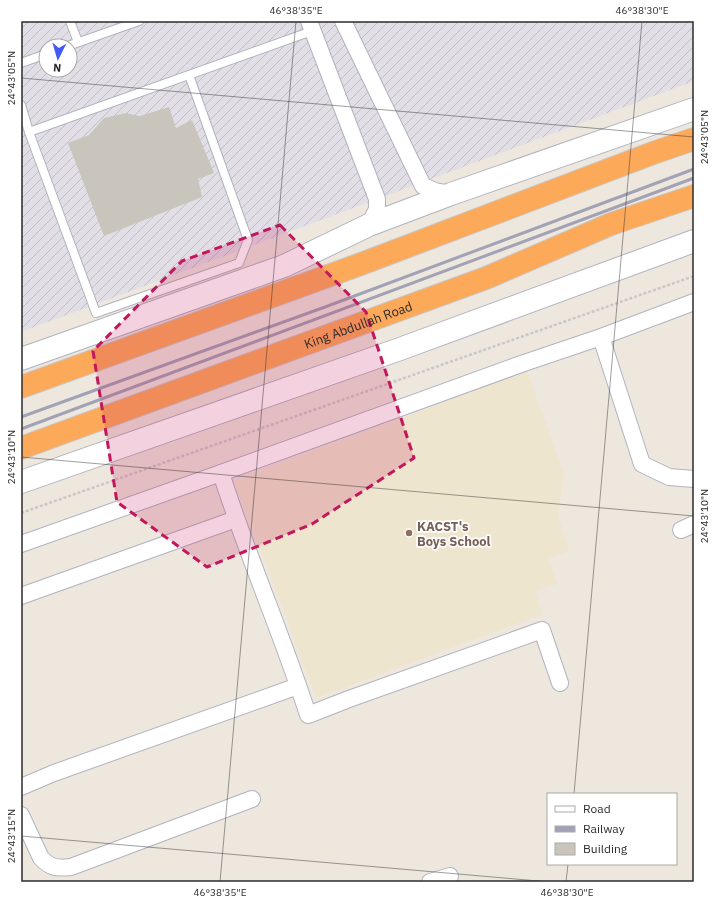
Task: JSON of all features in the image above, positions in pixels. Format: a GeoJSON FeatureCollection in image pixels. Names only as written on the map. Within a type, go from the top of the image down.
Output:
{"type":"FeatureCollection","features":[{"type":"Feature","properties":{"kind":"highway"},"geometry":{"type":"LineString","coordinates":[[21,388],[354,267],[653,153],[694,139]]}},
{"type":"Feature","properties":{"kind":"highway","name":"King Abdullah Road"},"geometry":{"type":"LineString","coordinates":[[21,448],[486,278],[611,224],[694,196]]}},
{"type":"Feature","properties":{"kind":"main road"},"geometry":{"type":"LineString","coordinates":[[21,359],[284,266],[369,225],[451,194],[694,109]]}},
{"type":"Feature","properties":{"kind":"main road"},"geometry":{"type":"LineString","coordinates":[[21,482],[400,349],[694,241]]}},
{"type":"Feature","properties":{"kind":"street"},"geometry":{"type":"LineString","coordinates":[[343,21],[423,186],[435,191],[451,194]]}},
{"type":"Feature","properties":{"kind":"street"},"geometry":{"type":"LineString","coordinates":[[310,26],[377,199],[376,209],[369,225]]}},
{"type":"Feature","properties":{"kind":"street"},"geometry":{"type":"LineString","coordinates":[[21,544],[524,363],[601,337],[694,302]]}},
{"type":"Feature","properties":{"kind":"street"},"geometry":{"type":"LineString","coordinates":[[601,337],[642,464],[669,477],[694,479]]}},
{"type":"Feature","properties":{"kind":"street"},"geometry":{"type":"LineString","coordinates":[[221,473],[236,519],[308,715],[542,630],[560,683]]}},
{"type":"Feature","properties":{"kind":"street"},"geometry":{"type":"LineString","coordinates":[[21,596],[236,519]]}},
{"type":"Feature","properties":{"kind":"street"},"geometry":{"type":"LineString","coordinates":[[21,787],[54,773],[298,686]]}},
{"type":"Feature","properties":{"kind":"street"},"geometry":{"type":"LineString","coordinates":[[21,815],[41,858],[46,863],[56,868],[71,867],[252,799]]}},
{"type":"Feature","properties":{"kind":"street"},"geometry":{"type":"LineString","coordinates":[[430,882],[450,876]]}},
{"type":"Feature","properties":{"kind":"lane"},"geometry":{"type":"LineString","coordinates":[[70,21],[76,38]]}},
{"type":"Feature","properties":{"kind":"lane"},"geometry":{"type":"LineString","coordinates":[[78,42],[139,21]]}},
{"type":"Feature","properties":{"kind":"lane"},"geometry":{"type":"LineString","coordinates":[[29,132],[189,75],[310,26]]}},
{"type":"Feature","properties":{"kind":"lane"},"geometry":{"type":"LineString","coordinates":[[21,62],[38,57]]}},
{"type":"Feature","properties":{"kind":"lane"},"geometry":{"type":"LineString","coordinates":[[21,104],[29,132],[96,314],[239,263],[248,240],[189,75]]}},
{"type":"Feature","properties":{"kind":"path"},"geometry":{"type":"LineString","coordinates":[[21,513],[694,276]]}},
{"type":"Feature","properties":{"kind":"highlighted area"},"geometry":{"type":"Polygon","coordinates":[[[280,225],[366,312],[414,458],[312,524],[207,567],[117,502],[93,351],[182,261],[280,225]]]}},
{"type":"Feature","properties":{"kind":"shaded area"},"geometry":{"type":"Polygon","coordinates":[[[21,21],[694,21],[694,81],[21,332],[21,21]]]}},
{"type":"Feature","properties":{"kind":"shaded area","name":"KACST's Boys School"},"geometry":{"type":"Polygon","coordinates":[[[527,371],[564,474],[558,516],[569,551],[548,558],[557,584],[535,591],[542,614],[316,698],[235,481],[527,371]]]}},
{"type":"Feature","properties":{"kind":"building"},"geometry":{"type":"Polygon","coordinates":[[[169,107],[176,128],[192,120],[214,173],[198,179],[202,197],[104,236],[68,143],[89,135],[104,118],[126,113],[140,116],[169,107]]]}},
{"type":"Feature","properties":{"kind":"railway"},"geometry":{"type":"LineString","coordinates":[[21,417],[325,307],[694,169]]}},
{"type":"Feature","properties":{"kind":"railway"},"geometry":{"type":"LineString","coordinates":[[21,429],[694,178]]}},
{"type":"Feature","properties":{"kind":"place","name":"KACST's Boys School"},"geometry":{"type":"Point","coordinates":[409,533]}}]}
